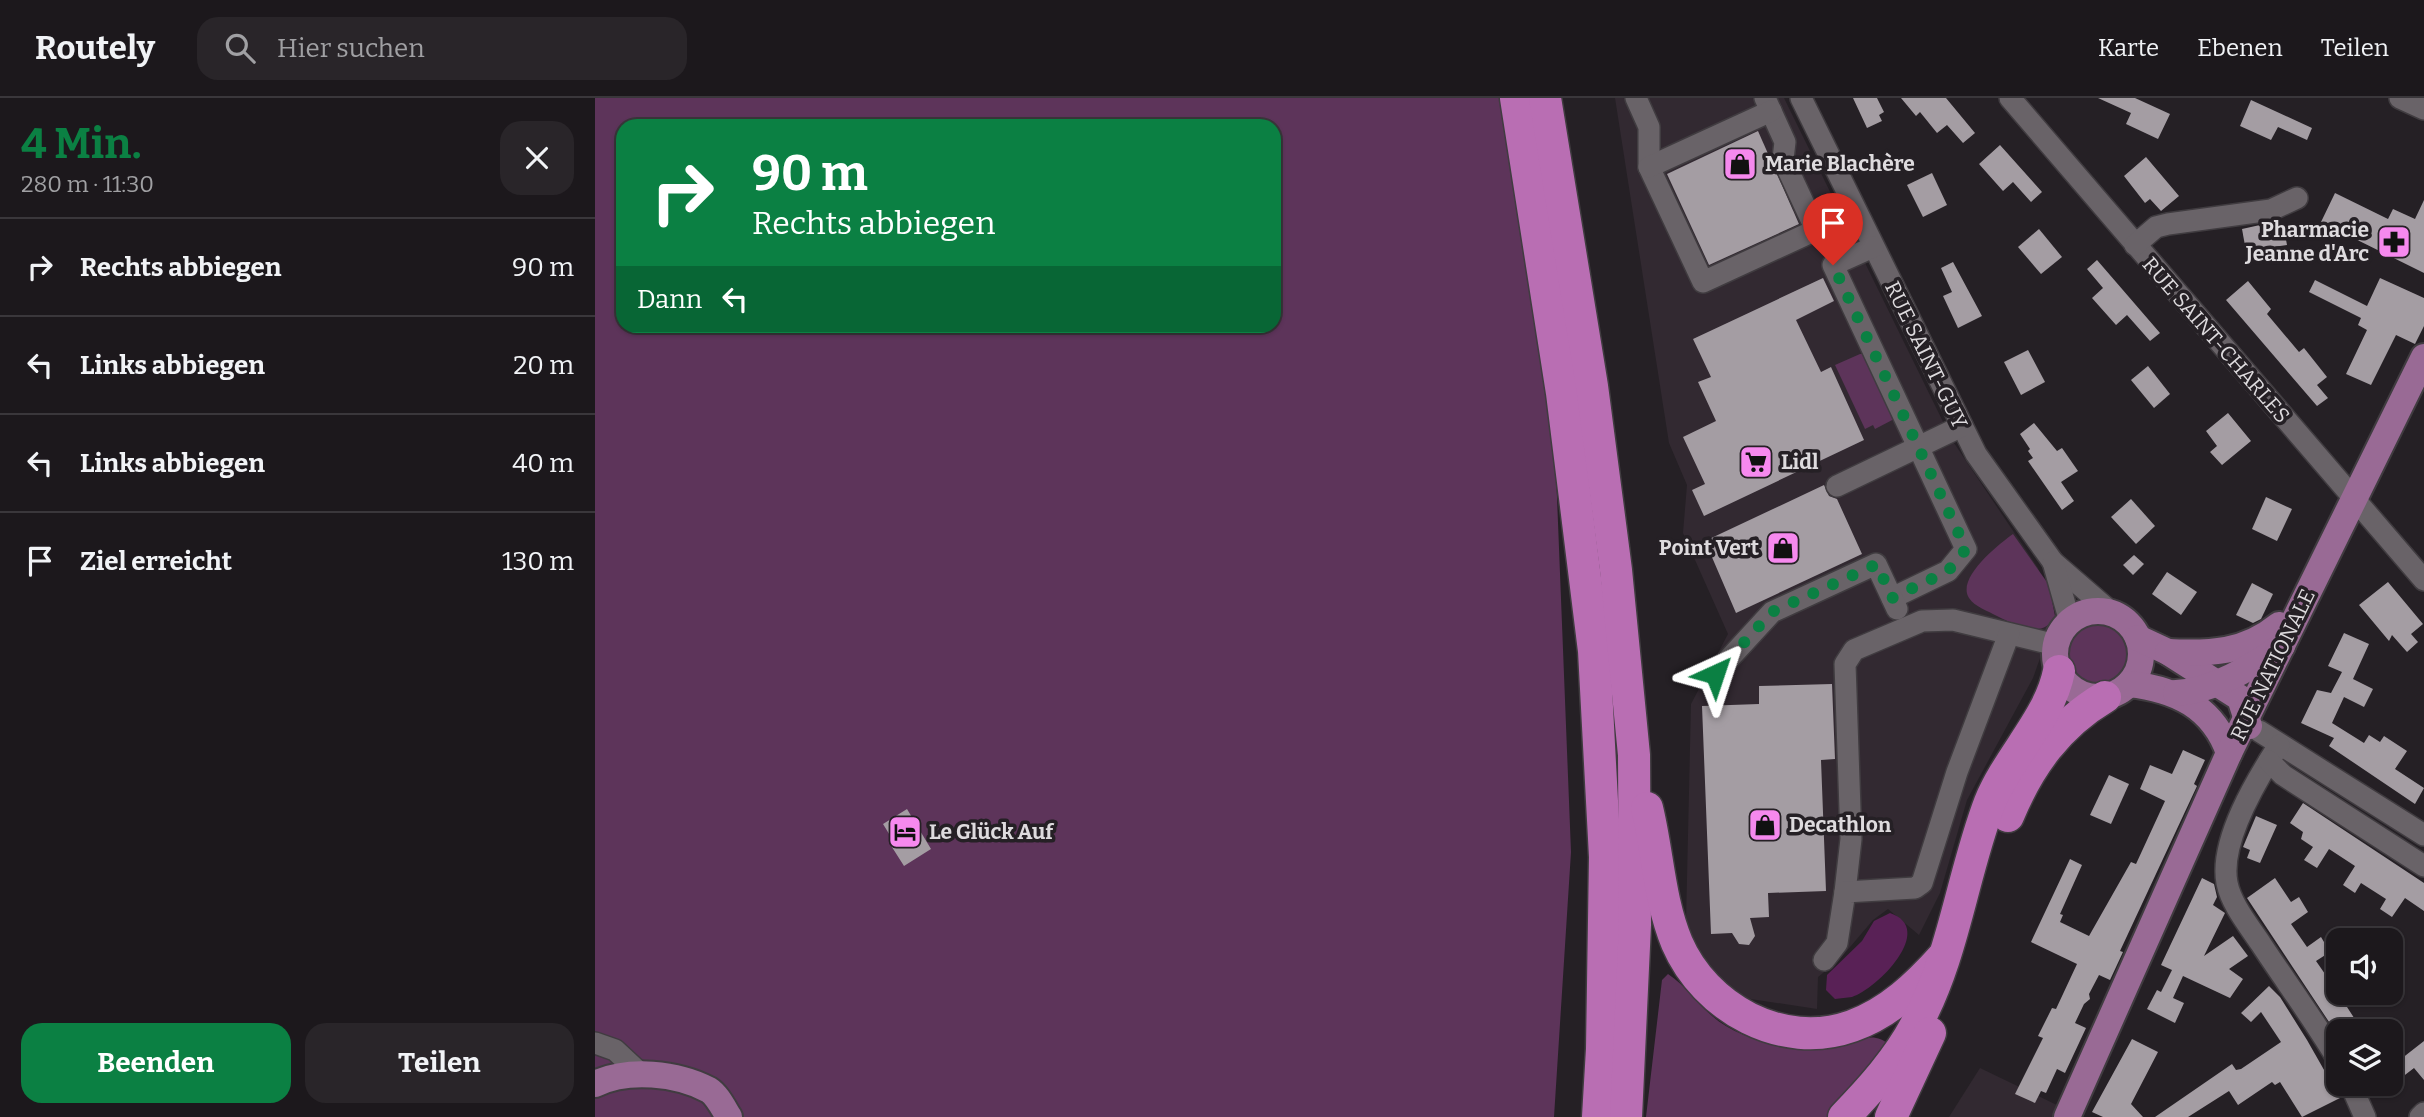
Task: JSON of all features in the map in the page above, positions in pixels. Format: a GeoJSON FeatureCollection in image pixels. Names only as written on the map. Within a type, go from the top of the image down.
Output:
{"type":"FeatureCollection","features":[{"type":"Feature","properties":{"kind":"highway"},"geometry":{"type":"LineString","coordinates":[[1516,98],[1562,393],[1594,651],[1605,857],[1602,1049],[1598,1117]]}},
{"type":"Feature","properties":{"kind":"highway"},"geometry":{"type":"LineString","coordinates":[[1545,98],[1592,386],[1616,570],[1634,755],[1635,925],[1626,1117]]}},
{"type":"Feature","properties":{"kind":"highway"},"geometry":{"type":"LineString","coordinates":[[1844,1117],[1892,1062],[1916,1026],[1944,956],[1990,804],[2006,768],[2051,700],[2062,646]]}},
{"type":"Feature","properties":{"kind":"highway"},"geometry":{"type":"LineString","coordinates":[[1891,1117],[1935,1023],[1962,952],[1998,840],[2025,780],[2066,724],[2117,690]]}},
{"type":"Feature","properties":{"kind":"highway"},"geometry":{"type":"LineString","coordinates":[[1634,755],[1656,845],[1664,901],[1678,943],[1697,979],[1725,1005],[1761,1025],[1781,1030],[1802,1033],[1851,1026],[1878,1013],[1910,992],[1944,956]]}},
{"type":"Feature","properties":{"kind":"highway"},"geometry":{"type":"LineString","coordinates":[[1856,1117],[1900,1068],[1935,1023]]}},
{"type":"Feature","properties":{"kind":"highway"},"geometry":{"type":"LineString","coordinates":[[1584,1117],[1586,1098],[1602,1049]]}},
{"type":"Feature","properties":{"kind":"main road","name":"RUE NATIONALE"},"geometry":{"type":"LineString","coordinates":[[2067,1117],[2131,978],[2179,860],[2256,742],[2308,613],[2360,507],[2424,357]]}},
{"type":"Feature","properties":{"kind":"main road","name":"RUE NATIONALE"},"geometry":{"type":"LineString","coordinates":[[2360,507],[2424,393]]}},
{"type":"Feature","properties":{"kind":"main road"},"geometry":{"type":"LineString","coordinates":[[2117,690],[2140,662],[2138,638],[2132,627],[2112,613],[2090,612],[2062,646],[2073,689],[2083,694],[2117,690],[2195,692],[2217,683],[2282,646]]}},
{"type":"Feature","properties":{"kind":"main road","name":"RUE NATIONALE"},"geometry":{"type":"LineString","coordinates":[[2256,742],[2282,646],[2308,613]]}},
{"type":"Feature","properties":{"kind":"main road"},"geometry":{"type":"LineString","coordinates":[[2168,652],[2238,649],[2308,613]]}},
{"type":"Feature","properties":{"kind":"main road"},"geometry":{"type":"LineString","coordinates":[[2138,638],[2168,652],[2240,698],[2256,742]]}},
{"type":"Feature","properties":{"kind":"main road"},"geometry":{"type":"LineString","coordinates":[[2176,693],[2208,716],[2256,742]]}},
{"type":"Feature","properties":{"kind":"main road"},"geometry":{"type":"LineString","coordinates":[[595,1084],[608,1078],[659,1074],[711,1091],[729,1117]]}},
{"type":"Feature","properties":{"kind":"street"},"geometry":{"type":"LineString","coordinates":[[1636,98],[1649,127],[1650,167],[1703,282],[1816,230],[1783,159],[1785,142],[1768,104],[1650,167]]}},
{"type":"Feature","properties":{"kind":"street","name":"RUE SAINT-GUY"},"geometry":{"type":"LineString","coordinates":[[1801,98],[1962,426],[1993,481],[2053,562],[2112,613]]}},
{"type":"Feature","properties":{"kind":"street","name":"RUE SAINT-CHARLES"},"geometry":{"type":"LineString","coordinates":[[2010,98],[2424,580]]}},
{"type":"Feature","properties":{"kind":"street"},"geometry":{"type":"LineString","coordinates":[[2400,98],[2424,110]]}},
{"type":"Feature","properties":{"kind":"street"},"geometry":{"type":"LineString","coordinates":[[2135,245],[2156,227],[2168,223],[2271,210],[2297,198]]}},
{"type":"Feature","properties":{"kind":"street"},"geometry":{"type":"LineString","coordinates":[[1873,247],[1833,265],[1966,549],[1948,571],[1892,598]]}},
{"type":"Feature","properties":{"kind":"street"},"geometry":{"type":"LineString","coordinates":[[1837,486],[1962,426]]}},
{"type":"Feature","properties":{"kind":"street","name":"RUE SAINT-GUY"},"geometry":{"type":"LineString","coordinates":[[2053,562],[2062,646]]}},
{"type":"Feature","properties":{"kind":"street"},"geometry":{"type":"LineString","coordinates":[[1715,674],[1772,612],[1877,564],[1905,627]]}},
{"type":"Feature","properties":{"kind":"street"},"geometry":{"type":"LineString","coordinates":[[1824,960],[1837,943],[1851,839],[1845,664],[1854,650],[1922,621],[1953,620],[2062,646]]}},
{"type":"Feature","properties":{"kind":"street"},"geometry":{"type":"LineString","coordinates":[[1845,892],[1915,888],[1922,883],[1960,762],[2008,634]]}},
{"type":"Feature","properties":{"kind":"street"},"geometry":{"type":"LineString","coordinates":[[2256,742],[2297,753],[2424,835]]}},
{"type":"Feature","properties":{"kind":"street"},"geometry":{"type":"LineString","coordinates":[[2256,742],[2283,775],[2424,866]]}},
{"type":"Feature","properties":{"kind":"street"},"geometry":{"type":"LineString","coordinates":[[2256,742],[2227,856],[2227,885],[2247,923],[2326,1042]]}},
{"type":"Feature","properties":{"kind":"street"},"geometry":{"type":"LineString","coordinates":[[595,1043],[615,1050],[643,1076]]}},
{"type":"Feature","properties":{"kind":"street"},"geometry":{"type":"LineString","coordinates":[[2356,1096],[2365,1117]]}},
{"type":"Feature","properties":{"kind":"street"},"geometry":{"type":"LineString","coordinates":[[2420,1117],[2424,1113]]}},
{"type":"Feature","properties":{"kind":"shaded area"},"geometry":{"type":"Polygon","coordinates":[[[595,98],[1505,98],[1553,396],[1571,852],[1554,1117],[595,1117],[595,98]]]}},
{"type":"Feature","properties":{"kind":"shaded area"},"geometry":{"type":"Polygon","coordinates":[[[1615,98],[1784,98],[1952,440],[2038,568],[2055,616],[2033,678],[1967,800],[1940,893],[1919,935],[1888,909],[1873,920],[1839,960],[1818,977],[1817,1009],[1744,998],[1723,987],[1697,955],[1686,922],[1691,704],[1728,634],[1683,533],[1687,485],[1669,443],[1615,98]]]}},
{"type":"Feature","properties":{"kind":"shaded area"},"geometry":{"type":"Polygon","coordinates":[[[1865,354],[1898,417],[1875,429],[1873,425],[1865,429],[1835,365],[1865,354]]]}},
{"type":"Feature","properties":{"kind":"shaded area"},"geometry":{"type":"Polygon","coordinates":[[[2013,534],[2049,585],[2055,616],[2048,625],[2041,628],[2032,629],[2012,623],[1982,608],[1969,598],[1968,581],[1974,572],[1998,545],[2013,534]]]}},
{"type":"Feature","properties":{"kind":"shaded area"},"geometry":{"type":"Polygon","coordinates":[[[2094,624],[2106,624],[2123,633],[2130,644],[2130,668],[2123,679],[2106,688],[2094,688],[2082,683],[2073,674],[2068,662],[2068,650],[2073,638],[2082,629],[2094,624]]]}},
{"type":"Feature","properties":{"kind":"shaded area"},"geometry":{"type":"Polygon","coordinates":[[[1890,913],[1903,921],[1907,932],[1898,958],[1863,992],[1852,997],[1835,999],[1826,990],[1827,975],[1862,941],[1874,921],[1890,913]]]}},
{"type":"Feature","properties":{"kind":"shaded area"},"geometry":{"type":"Polygon","coordinates":[[[1668,974],[1722,1024],[1749,1037],[1809,1049],[1831,1048],[1866,1038],[1882,1040],[1889,1045],[1855,1092],[1827,1117],[1646,1117],[1662,980],[1668,974]]]}},
{"type":"Feature","properties":{"kind":"shaded area"},"geometry":{"type":"Polygon","coordinates":[[[1980,1068],[2061,1107],[2055,1117],[1949,1117],[1980,1068]]]}},
{"type":"Feature","properties":{"kind":"building"},"geometry":{"type":"Polygon","coordinates":[[[1853,98],[1877,98],[1884,112],[1879,115],[1882,121],[1867,128],[1853,98]]]}},
{"type":"Feature","properties":{"kind":"building"},"geometry":{"type":"Polygon","coordinates":[[[1901,98],[1946,98],[1975,133],[1963,143],[1947,125],[1937,133],[1920,112],[1916,116],[1901,98]]]}},
{"type":"Feature","properties":{"kind":"building"},"geometry":{"type":"Polygon","coordinates":[[[2098,98],[2135,98],[2170,114],[2158,139],[2126,124],[2131,113],[2098,98]]]}},
{"type":"Feature","properties":{"kind":"building"},"geometry":{"type":"Polygon","coordinates":[[[2251,100],[2312,128],[2307,140],[2278,127],[2271,140],[2240,126],[2251,100]]]}},
{"type":"Feature","properties":{"kind":"building"},"geometry":{"type":"Polygon","coordinates":[[[1758,131],[1799,224],[1709,265],[1667,174],[1758,131]]]}},
{"type":"Feature","properties":{"kind":"building"},"geometry":{"type":"Polygon","coordinates":[[[2000,145],[2042,192],[2031,202],[2013,182],[2003,191],[1979,164],[2000,145]]]}},
{"type":"Feature","properties":{"kind":"building"},"geometry":{"type":"Polygon","coordinates":[[[2146,157],[2179,196],[2161,211],[2150,199],[2145,203],[2124,176],[2146,157]]]}},
{"type":"Feature","properties":{"kind":"building"},"geometry":{"type":"Polygon","coordinates":[[[1932,173],[1947,205],[1923,217],[1907,185],[1932,173]]]}},
{"type":"Feature","properties":{"kind":"building"},"geometry":{"type":"Polygon","coordinates":[[[2335,193],[2388,219],[2393,209],[2415,219],[2424,200],[2424,273],[2321,222],[2335,193]]]}},
{"type":"Feature","properties":{"kind":"building"},"geometry":{"type":"Polygon","coordinates":[[[2278,221],[2283,224],[2287,245],[2246,251],[2242,229],[2278,221]]]}},
{"type":"Feature","properties":{"kind":"building"},"geometry":{"type":"Polygon","coordinates":[[[2039,229],[2062,257],[2041,274],[2018,247],[2039,229]]]}},
{"type":"Feature","properties":{"kind":"building"},"geometry":{"type":"Polygon","coordinates":[[[2097,260],[2160,333],[2150,341],[2127,315],[2116,325],[2092,298],[2103,288],[2087,269],[2097,260]]]}},
{"type":"Feature","properties":{"kind":"building"},"geometry":{"type":"Polygon","coordinates":[[[1953,262],[1982,316],[1958,328],[1943,296],[1952,292],[1941,268],[1953,262]]]}},
{"type":"Feature","properties":{"kind":"building"},"geometry":{"type":"Polygon","coordinates":[[[1823,278],[1834,301],[1796,320],[1821,372],[1831,367],[1864,440],[1704,516],[1692,490],[1705,484],[1683,437],[1716,421],[1698,382],[1711,377],[1693,339],[1823,278]]]}},
{"type":"Feature","properties":{"kind":"building"},"geometry":{"type":"Polygon","coordinates":[[[2380,278],[2424,298],[2424,326],[2415,344],[2396,335],[2371,385],[2346,374],[2367,330],[2358,325],[2361,318],[2309,292],[2315,280],[2367,306],[2380,278]]]}},
{"type":"Feature","properties":{"kind":"building"},"geometry":{"type":"Polygon","coordinates":[[[2248,281],[2271,309],[2267,314],[2299,352],[2304,348],[2327,377],[2317,385],[2328,398],[2317,406],[2226,300],[2248,281]]]}},
{"type":"Feature","properties":{"kind":"building"},"geometry":{"type":"Polygon","coordinates":[[[2028,350],[2045,382],[2021,395],[2004,362],[2028,350]]]}},
{"type":"Feature","properties":{"kind":"building"},"geometry":{"type":"Polygon","coordinates":[[[2148,366],[2170,394],[2154,408],[2131,380],[2148,366]]]}},
{"type":"Feature","properties":{"kind":"building"},"geometry":{"type":"Polygon","coordinates":[[[2228,413],[2251,441],[2222,465],[2210,452],[2217,446],[2206,431],[2228,413]]]}},
{"type":"Feature","properties":{"kind":"building"},"geometry":{"type":"Polygon","coordinates":[[[2034,423],[2057,451],[2062,448],[2078,471],[2061,482],[2074,501],[2062,510],[2028,461],[2033,458],[2020,434],[2034,423]]]}},
{"type":"Feature","properties":{"kind":"building","name":"Point Vert"},"geometry":{"type":"Polygon","coordinates":[[[1824,485],[1829,496],[1837,499],[1862,554],[1736,613],[1705,541],[1824,485]]]}},
{"type":"Feature","properties":{"kind":"building"},"geometry":{"type":"Polygon","coordinates":[[[2266,497],[2292,509],[2277,541],[2252,529],[2266,497]]]}},
{"type":"Feature","properties":{"kind":"building"},"geometry":{"type":"Polygon","coordinates":[[[2131,499],[2155,526],[2136,544],[2111,517],[2131,499]]]}},
{"type":"Feature","properties":{"kind":"building"},"geometry":{"type":"Polygon","coordinates":[[[2134,555],[2144,564],[2133,575],[2123,565],[2134,555]]]}},
{"type":"Feature","properties":{"kind":"building"},"geometry":{"type":"Polygon","coordinates":[[[2167,572],[2197,592],[2181,615],[2152,594],[2167,572]]]}},
{"type":"Feature","properties":{"kind":"building"},"geometry":{"type":"Polygon","coordinates":[[[2388,582],[2423,624],[2411,634],[2418,642],[2407,652],[2392,635],[2389,641],[2359,605],[2388,582]]]}},
{"type":"Feature","properties":{"kind":"building"},"geometry":{"type":"Polygon","coordinates":[[[2252,583],[2273,594],[2261,619],[2253,623],[2236,615],[2252,583]]]}},
{"type":"Feature","properties":{"kind":"building"},"geometry":{"type":"Polygon","coordinates":[[[2344,633],[2369,644],[2353,679],[2373,689],[2364,707],[2344,697],[2332,723],[2364,743],[2369,735],[2380,742],[2384,736],[2407,751],[2395,769],[2424,788],[2415,804],[2329,746],[2334,738],[2301,723],[2317,690],[2331,693],[2342,672],[2328,666],[2344,633]]]}},
{"type":"Feature","properties":{"kind":"building","name":"Decathlon"},"geometry":{"type":"Polygon","coordinates":[[[1832,684],[1835,759],[1821,760],[1826,891],[1768,893],[1769,917],[1750,918],[1755,936],[1749,945],[1739,944],[1732,933],[1711,934],[1702,706],[1759,704],[1759,686],[1832,684]]]}},
{"type":"Feature","properties":{"kind":"building"},"geometry":{"type":"Polygon","coordinates":[[[2183,750],[2205,760],[2194,784],[2197,786],[2120,951],[2123,952],[2110,980],[2099,975],[2089,994],[2090,999],[2084,1004],[2075,1023],[2086,1028],[2065,1073],[2057,1069],[2046,1093],[2041,1091],[2035,1103],[2015,1094],[2043,1038],[2038,1036],[2052,1008],[2056,1009],[2077,964],[2031,942],[2070,859],[2082,865],[2060,914],[2063,915],[2060,922],[2089,936],[2131,862],[2136,864],[2165,801],[2140,789],[2150,765],[2172,774],[2183,750]]]}},
{"type":"Feature","properties":{"kind":"building"},"geometry":{"type":"Polygon","coordinates":[[[2109,775],[2129,784],[2111,824],[2090,815],[2109,775]]]}},
{"type":"Feature","properties":{"kind":"building"},"geometry":{"type":"Polygon","coordinates":[[[2303,803],[2424,883],[2424,911],[2405,898],[2392,917],[2380,909],[2386,899],[2361,883],[2355,893],[2343,885],[2355,866],[2329,849],[2317,868],[2304,860],[2313,847],[2301,839],[2303,832],[2290,823],[2303,803]]]}},
{"type":"Feature","properties":{"kind":"building","name":"Le Glück Auf"},"geometry":{"type":"Polygon","coordinates":[[[907,809],[931,849],[904,866],[890,844],[894,842],[883,824],[907,809]]]}},
{"type":"Feature","properties":{"kind":"building"},"geometry":{"type":"Polygon","coordinates":[[[2256,816],[2277,825],[2260,863],[2247,858],[2250,850],[2243,847],[2256,816]]]}},
{"type":"Feature","properties":{"kind":"building"},"geometry":{"type":"Polygon","coordinates":[[[2202,878],[2214,884],[2217,897],[2213,905],[2225,913],[2204,956],[2233,936],[2248,956],[2229,969],[2243,979],[2230,998],[2183,976],[2173,998],[2184,1003],[2175,1023],[2147,1009],[2157,990],[2161,992],[2172,970],[2161,965],[2202,878]]]}},
{"type":"Feature","properties":{"kind":"building"},"geometry":{"type":"Polygon","coordinates":[[[2275,878],[2291,902],[2299,897],[2308,912],[2291,924],[2307,947],[2321,937],[2326,945],[2326,955],[2316,961],[2326,975],[2326,1005],[2346,1005],[2355,1019],[2327,1019],[2247,898],[2275,878]]]}},
{"type":"Feature","properties":{"kind":"building"},"geometry":{"type":"Polygon","coordinates":[[[2269,986],[2280,997],[2326,1073],[2326,1096],[2340,1098],[2302,1117],[2280,1082],[2275,1085],[2272,1082],[2238,1105],[2229,1091],[2188,1117],[2155,1117],[2232,1064],[2236,1070],[2241,1069],[2281,1042],[2261,1012],[2251,1022],[2241,1013],[2269,986]]]}},
{"type":"Feature","properties":{"kind":"building"},"geometry":{"type":"Polygon","coordinates":[[[2132,1039],[2158,1052],[2131,1104],[2143,1117],[2103,1117],[2092,1112],[2132,1039]]]}},
{"type":"Feature","properties":{"kind":"building"},"geometry":{"type":"Polygon","coordinates":[[[2424,1041],[2424,1080],[2414,1068],[2403,1076],[2403,1057],[2424,1041]]]}},
{"type":"Feature","properties":{"kind":"place","name":"Marie Blachère"},"geometry":{"type":"Point","coordinates":[1740,164]}},
{"type":"Feature","properties":{"kind":"place","name":"Pharmacie Jeanne d'Arc"},"geometry":{"type":"Point","coordinates":[2394,242]}},
{"type":"Feature","properties":{"kind":"place","name":"Lidl"},"geometry":{"type":"Point","coordinates":[1756,462]}},
{"type":"Feature","properties":{"kind":"place","name":"Point Vert"},"geometry":{"type":"Point","coordinates":[1783,548]}},
{"type":"Feature","properties":{"kind":"place","name":"Decathlon"},"geometry":{"type":"Point","coordinates":[1765,825]}},
{"type":"Feature","properties":{"kind":"place","name":"Le Glück Auf"},"geometry":{"type":"Point","coordinates":[905,832]}},
{"type":"Feature","properties":{"kind":"route"},"geometry":{"type":"LineString","coordinates":[[1715,674],[1772,612],[1877,564],[1892,598],[1948,571],[1966,549],[1833,265]]}}]}
